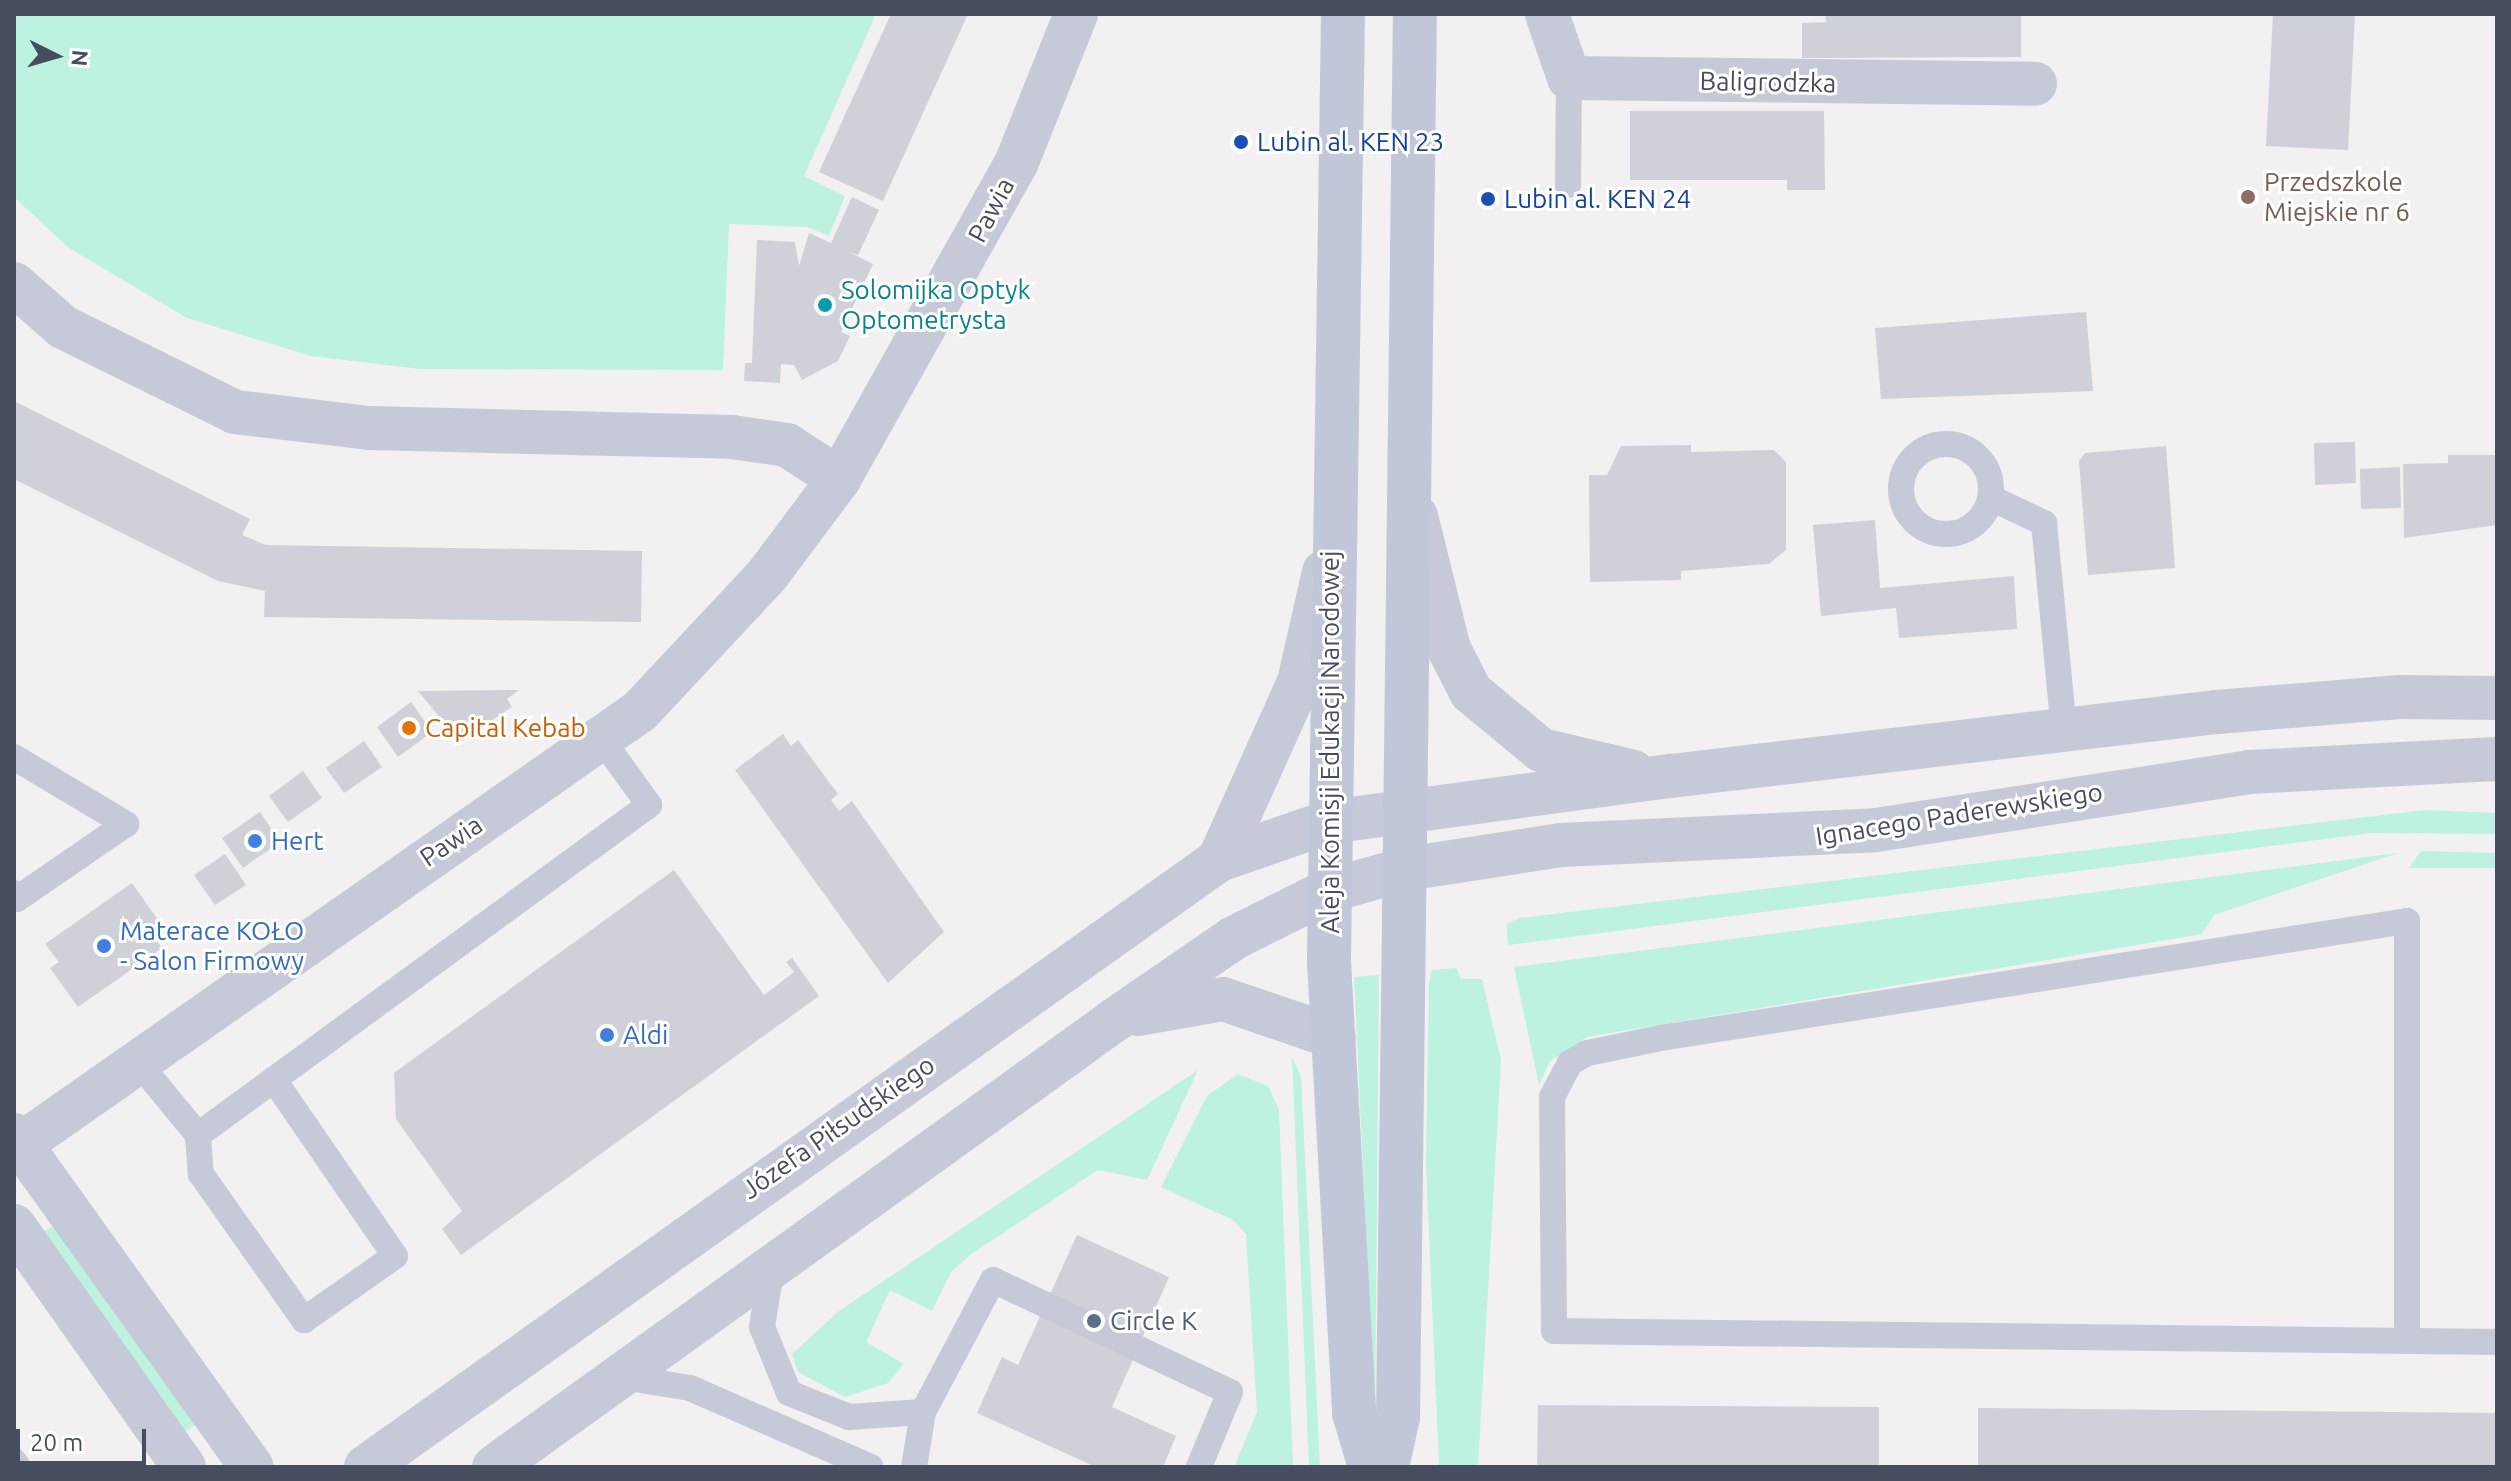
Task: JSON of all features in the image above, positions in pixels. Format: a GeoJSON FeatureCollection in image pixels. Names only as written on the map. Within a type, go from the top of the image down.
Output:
{"type":"FeatureCollection","features":[{"type":"Feature","properties":{"kind":"main road","name":"Aleja Komisji Edukacji Narodowej"},"geometry":{"type":"LineString","coordinates":[[1343,14],[1331,534],[1328,891],[1354,1413],[1370,1467]]}},
{"type":"Feature","properties":{"kind":"main road"},"geometry":{"type":"LineString","coordinates":[[1387,1467],[1398,1417],[1415,14]]}},
{"type":"Feature","properties":{"kind":"street","name":"Pawia"},"geometry":{"type":"LineString","coordinates":[[16,1143],[640,711],[768,574],[839,479],[1016,164],[1076,14]]}},
{"type":"Feature","properties":{"kind":"street"},"geometry":{"type":"LineString","coordinates":[[1547,14],[1569,78]]}},
{"type":"Feature","properties":{"kind":"street","name":"Baligrodzka"},"geometry":{"type":"LineString","coordinates":[[1569,78],[2035,84]]}},
{"type":"Feature","properties":{"kind":"street"},"geometry":{"type":"LineString","coordinates":[[14,284],[63,327],[235,412],[369,428],[732,437],[787,445],[839,479]]}},
{"type":"Feature","properties":{"kind":"street"},"geometry":{"type":"LineString","coordinates":[[1411,495],[1449,649],[1471,692],[1541,750],[1595,767],[1671,776]]}},
{"type":"Feature","properties":{"kind":"street"},"geometry":{"type":"LineString","coordinates":[[1219,860],[1299,682],[1331,534]]}},
{"type":"Feature","properties":{"kind":"street"},"geometry":{"type":"LineString","coordinates":[[1329,822],[1671,776],[2064,731],[2399,697],[2497,698]]}},
{"type":"Feature","properties":{"kind":"street","name":"Ignacego Paderewskiego"},"geometry":{"type":"LineString","coordinates":[[1328,891],[1406,869],[1561,845],[1876,830],[2072,796],[2341,762],[2497,759]]}},
{"type":"Feature","properties":{"kind":"street","name":"Józefa Piłsudskiego"},"geometry":{"type":"LineString","coordinates":[[366,1467],[1219,860],[1329,822]]}},
{"type":"Feature","properties":{"kind":"street"},"geometry":{"type":"LineString","coordinates":[[494,1467],[613,1376],[1116,1019],[1234,938],[1328,891]]}},
{"type":"Feature","properties":{"kind":"street"},"geometry":{"type":"LineString","coordinates":[[1116,1019],[1223,999],[1334,1037]]}},
{"type":"Feature","properties":{"kind":"street"},"geometry":{"type":"LineString","coordinates":[[16,1143],[252,1467]]}},
{"type":"Feature","properties":{"kind":"street"},"geometry":{"type":"LineString","coordinates":[[14,1226],[184,1467]]}},
{"type":"Feature","properties":{"kind":"lane"},"geometry":{"type":"LineString","coordinates":[[1568,185],[1569,78]]}},
{"type":"Feature","properties":{"kind":"lane"},"geometry":{"type":"LineString","coordinates":[[1991,498],[2044,523],[2064,731]]}},
{"type":"Feature","properties":{"kind":"lane"},"geometry":{"type":"LineString","coordinates":[[198,1135],[649,805],[601,738]]}},
{"type":"Feature","properties":{"kind":"lane"},"geometry":{"type":"LineString","coordinates":[[14,757],[126,824],[17,899],[14,893]]}},
{"type":"Feature","properties":{"kind":"lane"},"geometry":{"type":"LineString","coordinates":[[2407,1340],[2407,921],[1661,1038],[1587,1053],[1570,1063],[1552,1097],[1554,1331],[2497,1342]]}},
{"type":"Feature","properties":{"kind":"lane"},"geometry":{"type":"LineString","coordinates":[[136,1060],[198,1135],[201,1174],[304,1320],[395,1256],[274,1080]]}},
{"type":"Feature","properties":{"kind":"lane"},"geometry":{"type":"LineString","coordinates":[[772,1265],[762,1327],[789,1393],[849,1417],[923,1412]]}},
{"type":"Feature","properties":{"kind":"lane"},"geometry":{"type":"LineString","coordinates":[[914,1467],[923,1412],[993,1280],[1230,1392],[1199,1467]]}},
{"type":"Feature","properties":{"kind":"lane"},"geometry":{"type":"LineString","coordinates":[[613,1376],[690,1388],[871,1467]]}},
{"type":"Feature","properties":{"kind":"lane"},"geometry":{"type":"LineString","coordinates":[[1348,1467],[1354,1413]]}},
{"type":"Feature","properties":{"kind":"lane"},"geometry":{"type":"LineString","coordinates":[[14,1461],[18,1467]]}},
{"type":"Feature","properties":{"kind":"green space"},"geometry":{"type":"Polygon","coordinates":[[[14,14],[876,14],[804,176],[845,196],[829,236],[807,227],[729,224],[723,370],[420,369],[311,356],[187,318],[69,248],[14,197],[14,14]]]}},
{"type":"Feature","properties":{"kind":"green space"},"geometry":{"type":"Polygon","coordinates":[[[2425,810],[2497,813],[2497,834],[2371,833],[1508,945],[1507,924],[1519,918],[2425,810]]]}},
{"type":"Feature","properties":{"kind":"green space"},"geometry":{"type":"Polygon","coordinates":[[[2421,851],[2497,853],[2497,868],[2409,868],[2421,851]]]}},
{"type":"Feature","properties":{"kind":"green space"},"geometry":{"type":"Polygon","coordinates":[[[2398,853],[2214,915],[2202,934],[1587,1037],[1550,1061],[1539,1085],[1514,967],[2398,853]]]}},
{"type":"Feature","properties":{"kind":"green space"},"geometry":{"type":"Polygon","coordinates":[[[1456,968],[1461,979],[1482,979],[1501,1060],[1478,1467],[1439,1467],[1426,1164],[1429,982],[1432,970],[1456,968]]]}},
{"type":"Feature","properties":{"kind":"green space"},"geometry":{"type":"Polygon","coordinates":[[[1379,975],[1375,1418],[1354,977],[1379,975]]]}},
{"type":"Feature","properties":{"kind":"green space"},"geometry":{"type":"Polygon","coordinates":[[[1292,1057],[1301,1076],[1320,1467],[1309,1467],[1292,1057]]]}},
{"type":"Feature","properties":{"kind":"green space"},"geometry":{"type":"Polygon","coordinates":[[[1198,1070],[1147,1180],[1098,1170],[970,1255],[951,1272],[932,1311],[890,1290],[866,1342],[904,1364],[888,1383],[845,1397],[798,1372],[792,1354],[839,1311],[1198,1070]]]}},
{"type":"Feature","properties":{"kind":"green space"},"geometry":{"type":"Polygon","coordinates":[[[1238,1074],[1268,1086],[1279,1110],[1293,1467],[1234,1467],[1257,1412],[1246,1234],[1233,1220],[1161,1187],[1207,1096],[1238,1074]]]}},
{"type":"Feature","properties":{"kind":"green space"},"geometry":{"type":"Polygon","coordinates":[[[55,1225],[196,1424],[182,1434],[41,1233],[55,1225]]]}},
{"type":"Feature","properties":{"kind":"building"},"geometry":{"type":"Polygon","coordinates":[[[891,14],[968,14],[883,201],[819,172],[891,14]]]}},
{"type":"Feature","properties":{"kind":"building"},"geometry":{"type":"Polygon","coordinates":[[[1825,14],[2021,14],[2021,57],[1802,58],[1802,23],[1826,22],[1825,14]]]}},
{"type":"Feature","properties":{"kind":"building"},"geometry":{"type":"Polygon","coordinates":[[[2273,14],[2355,14],[2348,150],[2266,146],[2273,14]]]}},
{"type":"Feature","properties":{"kind":"building"},"geometry":{"type":"Polygon","coordinates":[[[1630,111],[1824,111],[1825,190],[1787,190],[1787,180],[1630,180],[1630,111]]]}},
{"type":"Feature","properties":{"kind":"building"},"geometry":{"type":"Polygon","coordinates":[[[852,197],[879,210],[858,255],[849,252],[873,264],[841,332],[850,336],[838,361],[802,380],[794,365],[781,364],[780,383],[744,381],[745,363],[752,363],[757,240],[795,242],[799,266],[809,233],[831,243],[852,197]]]}},
{"type":"Feature","properties":{"kind":"building"},"geometry":{"type":"Polygon","coordinates":[[[2086,312],[2093,391],[1881,399],[1875,328],[2086,312]]]}},
{"type":"Feature","properties":{"kind":"building"},"geometry":{"type":"Polygon","coordinates":[[[14,401],[250,519],[242,535],[266,545],[642,551],[641,622],[264,617],[265,591],[218,581],[14,479],[14,401]]]}},
{"type":"Feature","properties":{"kind":"building"},"geometry":{"type":"Polygon","coordinates":[[[2355,442],[2356,483],[2315,485],[2314,443],[2355,442]]]}},
{"type":"Feature","properties":{"kind":"building"},"geometry":{"type":"Polygon","coordinates":[[[1691,445],[1691,452],[1774,450],[1786,462],[1786,550],[1769,564],[1681,571],[1681,580],[1590,582],[1589,475],[1607,475],[1621,446],[1691,445]]]}},
{"type":"Feature","properties":{"kind":"building"},"geometry":{"type":"Polygon","coordinates":[[[2166,446],[2175,568],[2088,575],[2079,461],[2085,453],[2166,446]]]}},
{"type":"Feature","properties":{"kind":"building"},"geometry":{"type":"Polygon","coordinates":[[[2448,455],[2497,455],[2497,525],[2404,538],[2403,464],[2448,463],[2448,455]]]}},
{"type":"Feature","properties":{"kind":"building"},"geometry":{"type":"Polygon","coordinates":[[[2400,467],[2401,508],[2361,509],[2360,469],[2400,467]]]}},
{"type":"Feature","properties":{"kind":"building"},"geometry":{"type":"Polygon","coordinates":[[[1875,520],[1880,588],[2014,576],[2017,629],[1899,638],[1896,608],[1821,616],[1813,525],[1875,520]]]}},
{"type":"Feature","properties":{"kind":"building"},"geometry":{"type":"Polygon","coordinates":[[[519,690],[507,699],[512,707],[460,742],[418,691],[519,690]]]}},
{"type":"Feature","properties":{"kind":"building"},"geometry":{"type":"Polygon","coordinates":[[[411,702],[432,732],[398,757],[377,727],[411,702]]]}},
{"type":"Feature","properties":{"kind":"building"},"geometry":{"type":"Polygon","coordinates":[[[783,734],[791,746],[798,740],[838,794],[831,800],[839,811],[852,801],[944,932],[888,983],[735,770],[783,734]]]}},
{"type":"Feature","properties":{"kind":"building"},"geometry":{"type":"Polygon","coordinates":[[[364,741],[382,767],[344,793],[326,768],[364,741]]]}},
{"type":"Feature","properties":{"kind":"building"},"geometry":{"type":"Polygon","coordinates":[[[303,771],[322,798],[288,822],[269,796],[303,771]]]}},
{"type":"Feature","properties":{"kind":"building"},"geometry":{"type":"Polygon","coordinates":[[[260,812],[280,842],[243,868],[222,838],[260,812]]]}},
{"type":"Feature","properties":{"kind":"building"},"geometry":{"type":"Polygon","coordinates":[[[225,854],[246,885],[215,905],[194,875],[225,854]]]}},
{"type":"Feature","properties":{"kind":"building","name":"Aldi"},"geometry":{"type":"Polygon","coordinates":[[[674,870],[764,995],[794,972],[786,962],[792,958],[819,996],[461,1255],[442,1229],[462,1211],[396,1119],[394,1073],[674,870]]]}},
{"type":"Feature","properties":{"kind":"building","name":"Materace KOŁO - Salon Firmowy"},"geometry":{"type":"Polygon","coordinates":[[[132,883],[165,930],[154,937],[162,948],[78,1007],[50,968],[59,962],[45,944],[132,883]]]}},
{"type":"Feature","properties":{"kind":"building"},"geometry":{"type":"Polygon","coordinates":[[[1077,1235],[1169,1277],[1112,1407],[1176,1436],[1163,1467],[1096,1467],[977,1413],[1002,1357],[1018,1365],[1077,1235]]]}},
{"type":"Feature","properties":{"kind":"building"},"geometry":{"type":"Polygon","coordinates":[[[1538,1405],[1879,1407],[1879,1467],[1537,1467],[1538,1405]]]}},
{"type":"Feature","properties":{"kind":"building"},"geometry":{"type":"Polygon","coordinates":[[[1978,1408],[2497,1413],[2497,1467],[1978,1467],[1978,1408]]]}},
{"type":"Feature","properties":{"kind":"place","name":"Lubin al. KEN 23"},"geometry":{"type":"Point","coordinates":[1241,142]}},
{"type":"Feature","properties":{"kind":"place","name":"Przedszkole Miejskie nr 6"},"geometry":{"type":"Point","coordinates":[2248,197]}},
{"type":"Feature","properties":{"kind":"place","name":"Lubin al. KEN 24"},"geometry":{"type":"Point","coordinates":[1488,199]}},
{"type":"Feature","properties":{"kind":"place","name":"Solomijka Optyk Optometrysta"},"geometry":{"type":"Point","coordinates":[825,305]}},
{"type":"Feature","properties":{"kind":"place","name":"Capital Kebab"},"geometry":{"type":"Point","coordinates":[409,728]}},
{"type":"Feature","properties":{"kind":"place","name":"Hert"},"geometry":{"type":"Point","coordinates":[255,841]}},
{"type":"Feature","properties":{"kind":"place","name":"Materace KOŁO - Salon Firmowy"},"geometry":{"type":"Point","coordinates":[104,946]}},
{"type":"Feature","properties":{"kind":"place","name":"Aldi"},"geometry":{"type":"Point","coordinates":[607,1035]}},
{"type":"Feature","properties":{"kind":"place","name":"Circle K"},"geometry":{"type":"Point","coordinates":[1094,1321]}}]}
